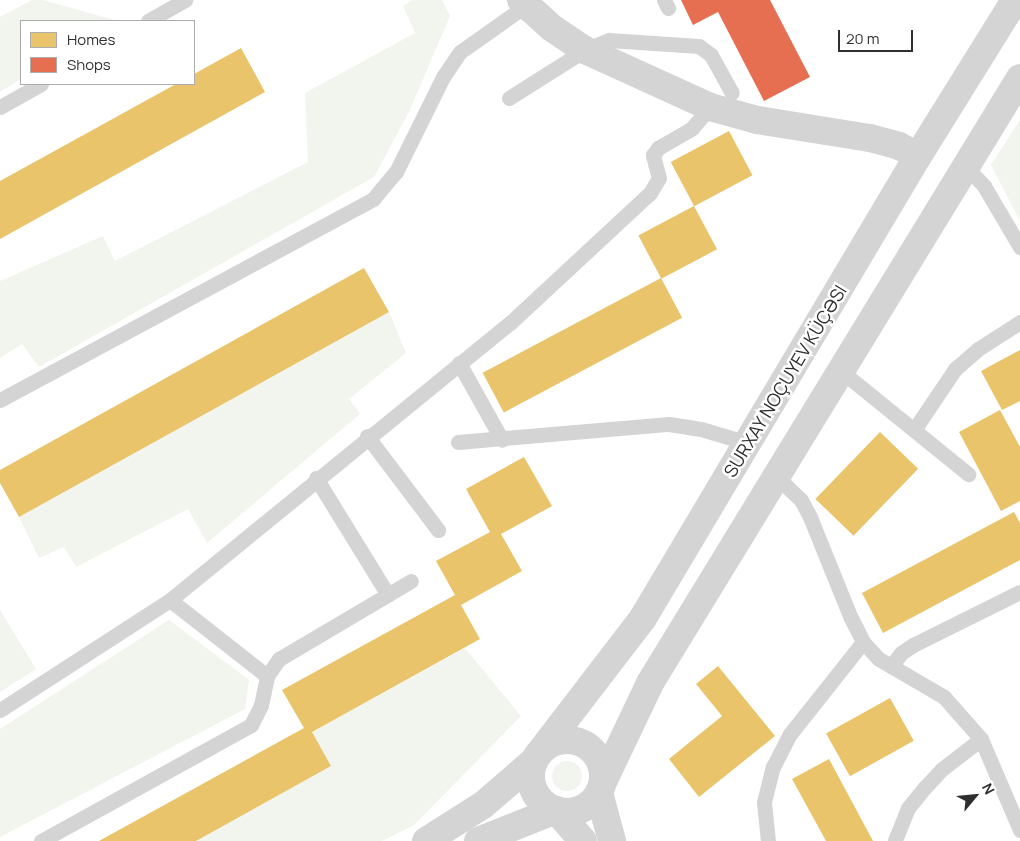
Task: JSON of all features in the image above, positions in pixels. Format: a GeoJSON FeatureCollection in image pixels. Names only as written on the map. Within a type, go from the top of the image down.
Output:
{"type":"FeatureCollection","features":[{"type":"Feature","properties":{"kind":"street","name":"SURXAY NOÇUYEV KÜÇƏSI"},"geometry":{"type":"LineString","coordinates":[[426,841],[483,804],[537,756],[643,618],[918,156],[1015,0]]}},
{"type":"Feature","properties":{"kind":"street"},"geometry":{"type":"LineString","coordinates":[[527,2],[585,50],[721,100],[757,120],[870,138],[899,146],[918,156]]}},
{"type":"Feature","properties":{"kind":"street"},"geometry":{"type":"LineString","coordinates":[[478,841],[556,810],[580,810],[601,788],[650,684],[1020,78]]}},
{"type":"Feature","properties":{"kind":"street"},"geometry":{"type":"LineString","coordinates":[[583,841],[556,810],[537,795],[531,772],[537,756],[560,740],[583,743],[600,759],[601,788],[612,841]]}},
{"type":"Feature","properties":{"kind":"lane"},"geometry":{"type":"LineString","coordinates":[[150,20],[185,0]]}},
{"type":"Feature","properties":{"kind":"lane"},"geometry":{"type":"LineString","coordinates":[[0,400],[373,199],[396,172],[443,77],[460,52],[527,2]]}},
{"type":"Feature","properties":{"kind":"lane"},"geometry":{"type":"LineString","coordinates":[[0,710],[170,600],[367,436],[510,323],[650,193],[658,178],[653,156],[658,148],[692,128],[721,100],[711,55],[699,46],[609,40],[585,50],[509,98]]}},
{"type":"Feature","properties":{"kind":"lane"},"geometry":{"type":"LineString","coordinates":[[0,107],[39,85]]}},
{"type":"Feature","properties":{"kind":"lane"},"geometry":{"type":"LineString","coordinates":[[965,166],[984,186],[1020,247]]}},
{"type":"Feature","properties":{"kind":"lane"},"geometry":{"type":"LineString","coordinates":[[914,430],[964,359],[1020,322]]}},
{"type":"Feature","properties":{"kind":"lane"},"geometry":{"type":"LineString","coordinates":[[459,363],[502,440]]}},
{"type":"Feature","properties":{"kind":"lane"},"geometry":{"type":"LineString","coordinates":[[842,371],[968,474]]}},
{"type":"Feature","properties":{"kind":"lane"},"geometry":{"type":"LineString","coordinates":[[458,442],[502,440],[669,424],[702,429],[748,443]]}},
{"type":"Feature","properties":{"kind":"lane"},"geometry":{"type":"LineString","coordinates":[[367,436],[438,530]]}},
{"type":"Feature","properties":{"kind":"lane"},"geometry":{"type":"LineString","coordinates":[[777,477],[801,500],[810,517],[863,642],[879,659],[944,697],[981,739],[1020,830]]}},
{"type":"Feature","properties":{"kind":"lane"},"geometry":{"type":"LineString","coordinates":[[316,478],[388,595]]}},
{"type":"Feature","properties":{"kind":"lane"},"geometry":{"type":"LineString","coordinates":[[41,841],[251,725],[262,706],[267,676],[279,659],[411,582]]}},
{"type":"Feature","properties":{"kind":"lane"},"geometry":{"type":"LineString","coordinates":[[891,666],[900,653],[913,645],[1020,592]]}},
{"type":"Feature","properties":{"kind":"lane"},"geometry":{"type":"LineString","coordinates":[[170,600],[267,676]]}},
{"type":"Feature","properties":{"kind":"lane"},"geometry":{"type":"LineString","coordinates":[[768,841],[764,802],[773,767],[790,734],[863,642]]}},
{"type":"Feature","properties":{"kind":"lane"},"geometry":{"type":"LineString","coordinates":[[895,841],[908,808],[925,787],[942,768],[981,739]]}},
{"type":"Feature","properties":{"kind":"shaded area"},"geometry":{"type":"Polygon","coordinates":[[[32,0],[43,0],[114,20],[20,20],[20,80],[0,92],[0,17],[32,0]]]}},
{"type":"Feature","properties":{"kind":"shaded area"},"geometry":{"type":"Polygon","coordinates":[[[413,0],[442,0],[450,16],[409,112],[374,177],[39,367],[22,344],[0,358],[0,281],[103,236],[115,261],[308,162],[305,93],[415,33],[403,6],[413,0]]]}},
{"type":"Feature","properties":{"kind":"shaded area"},"geometry":{"type":"Polygon","coordinates":[[[1020,120],[1020,221],[991,165],[1020,120]]]}},
{"type":"Feature","properties":{"kind":"shaded area"},"geometry":{"type":"Polygon","coordinates":[[[389,312],[406,353],[349,399],[360,414],[207,543],[188,509],[76,567],[64,547],[39,558],[19,517],[389,312]]]}},
{"type":"Feature","properties":{"kind":"shaded area"},"geometry":{"type":"Polygon","coordinates":[[[0,610],[36,669],[0,692],[0,610]]]}},
{"type":"Feature","properties":{"kind":"shaded area"},"geometry":{"type":"Polygon","coordinates":[[[169,620],[249,680],[245,709],[0,837],[0,729],[169,620]]]}},
{"type":"Feature","properties":{"kind":"shaded area"},"geometry":{"type":"Polygon","coordinates":[[[465,648],[521,716],[414,825],[382,841],[196,841],[331,766],[312,732],[465,648]]]}},
{"type":"Feature","properties":{"kind":"shaded area"},"geometry":{"type":"Polygon","coordinates":[[[567,761],[578,765],[582,776],[578,787],[567,791],[556,787],[552,776],[556,765],[567,761]]]}},
{"type":"Feature","properties":{"kind":"building: Homes"},"geometry":{"type":"Polygon","coordinates":[[[241,48],[265,92],[0,239],[0,181],[174,85],[195,85],[195,73],[241,48]]]}},
{"type":"Feature","properties":{"kind":"building: Homes"},"geometry":{"type":"Polygon","coordinates":[[[729,131],[752,175],[694,206],[671,162],[729,131]]]}},
{"type":"Feature","properties":{"kind":"building: Homes"},"geometry":{"type":"Polygon","coordinates":[[[694,206],[717,249],[661,279],[638,236],[694,206]]]}},
{"type":"Feature","properties":{"kind":"building: Homes"},"geometry":{"type":"Polygon","coordinates":[[[364,268],[389,312],[19,517],[0,483],[0,470],[364,268]]]}},
{"type":"Feature","properties":{"kind":"building: Homes"},"geometry":{"type":"Polygon","coordinates":[[[661,278],[682,318],[504,413],[483,373],[661,278]]]}},
{"type":"Feature","properties":{"kind":"building: Homes"},"geometry":{"type":"Polygon","coordinates":[[[1020,350],[1020,401],[1002,410],[981,371],[1020,350]]]}},
{"type":"Feature","properties":{"kind":"building: Homes"},"geometry":{"type":"Polygon","coordinates":[[[1000,410],[1020,447],[1020,501],[1001,511],[959,432],[1000,410]]]}},
{"type":"Feature","properties":{"kind":"building: Homes"},"geometry":{"type":"Polygon","coordinates":[[[880,432],[918,469],[854,536],[815,499],[880,432]]]}},
{"type":"Feature","properties":{"kind":"building: Homes"},"geometry":{"type":"Polygon","coordinates":[[[524,457],[552,506],[501,534],[522,571],[461,605],[480,639],[312,732],[331,766],[196,841],[99,841],[304,728],[282,690],[455,595],[436,561],[490,532],[466,489],[524,457]]]}},
{"type":"Feature","properties":{"kind":"building: Homes"},"geometry":{"type":"Polygon","coordinates":[[[1014,512],[1020,523],[1020,560],[883,633],[862,593],[1014,512]]]}},
{"type":"Feature","properties":{"kind":"building: Homes"},"geometry":{"type":"Polygon","coordinates":[[[718,666],[775,736],[699,797],[669,759],[722,716],[696,684],[718,666]]]}},
{"type":"Feature","properties":{"kind":"building: Homes"},"geometry":{"type":"Polygon","coordinates":[[[890,698],[914,741],[850,776],[826,733],[890,698]]]}},
{"type":"Feature","properties":{"kind":"building: Homes"},"geometry":{"type":"Polygon","coordinates":[[[829,759],[873,841],[826,841],[792,779],[829,759]]]}},
{"type":"Feature","properties":{"kind":"building: Shops"},"geometry":{"type":"Polygon","coordinates":[[[681,0],[770,0],[810,77],[764,101],[718,12],[693,25],[681,0]]]}}]}
